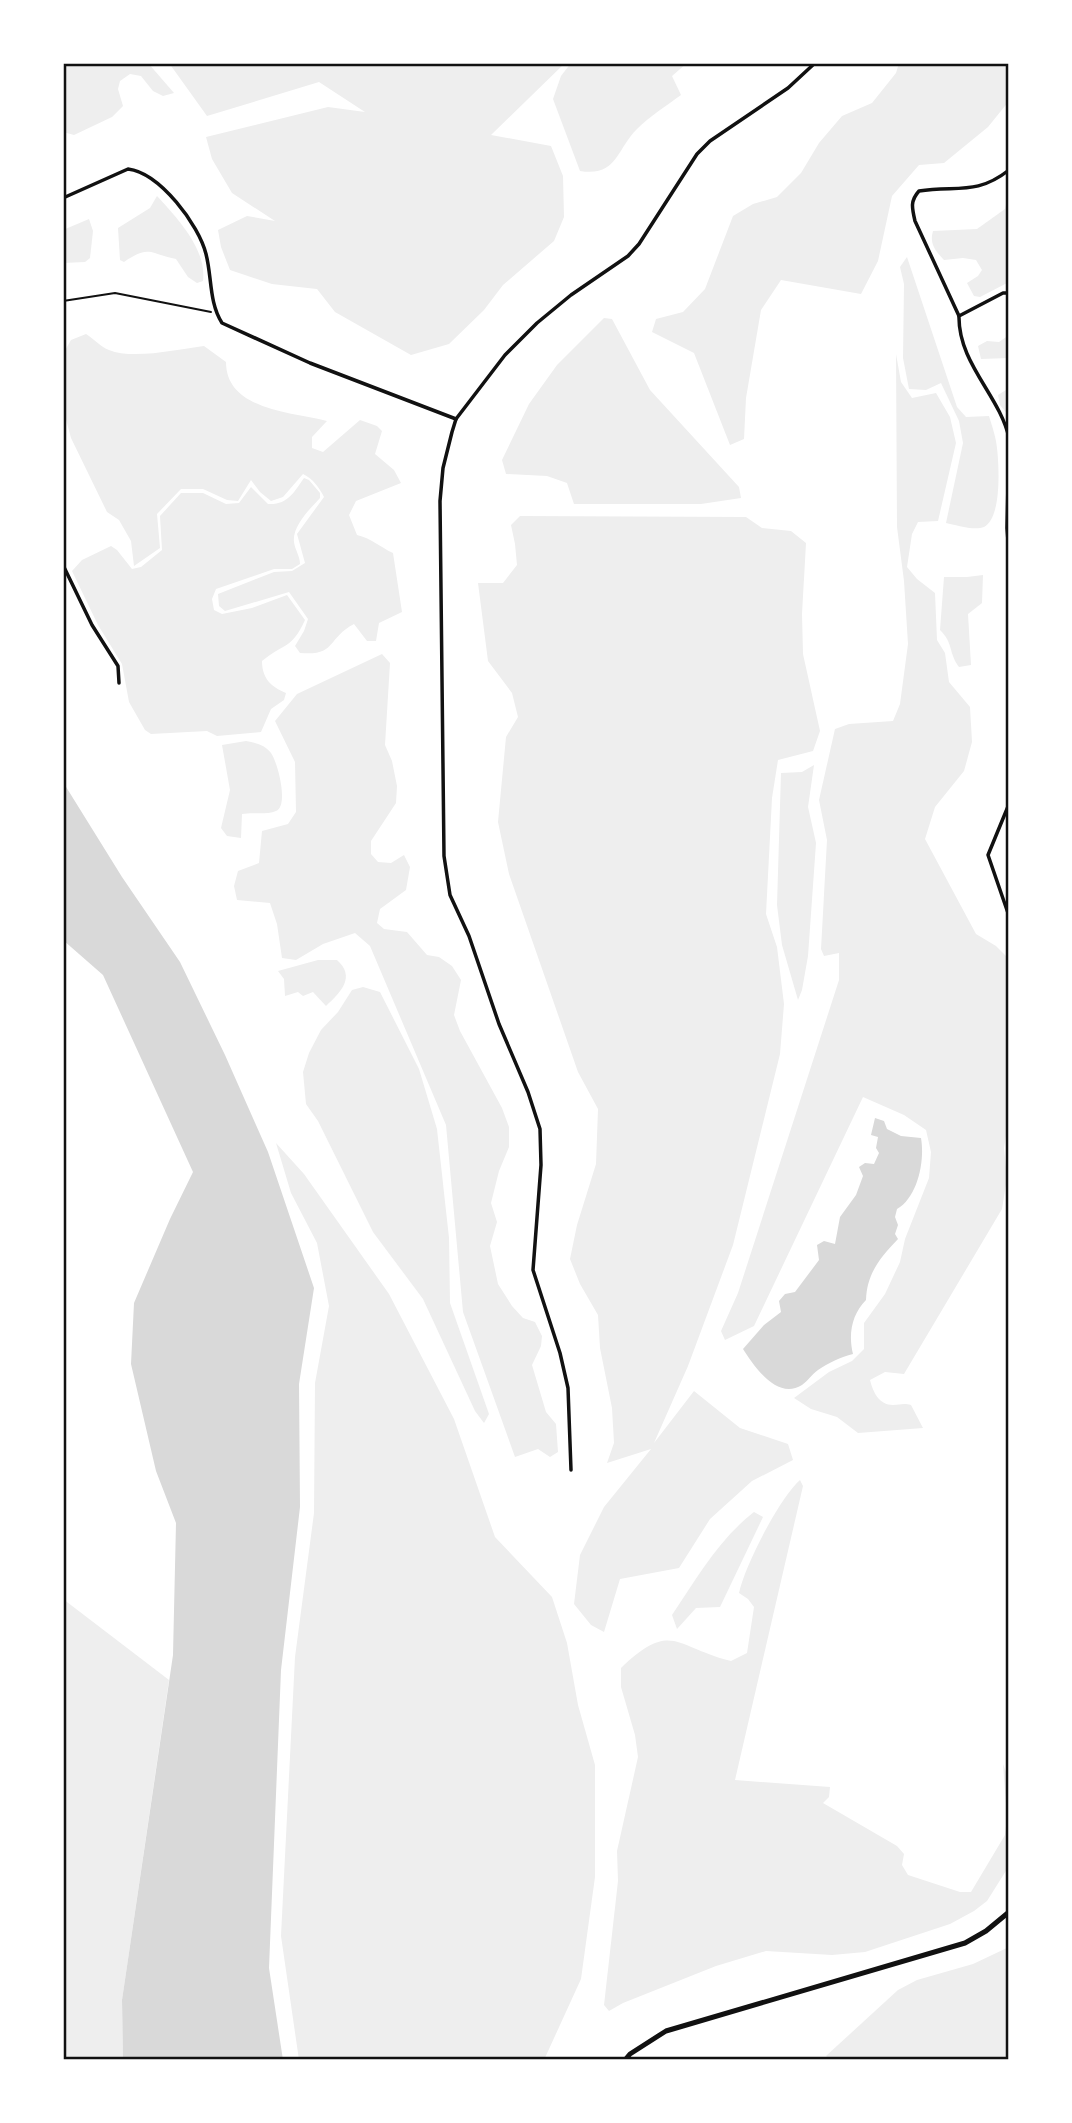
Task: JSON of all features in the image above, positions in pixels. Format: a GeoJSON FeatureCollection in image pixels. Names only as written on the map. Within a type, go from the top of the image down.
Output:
{"type":"FeatureCollection","features":[{"type":"Feature","properties":{"kind":"main road"},"geometry":{"type":"LineString","coordinates":[[625,2060],[666,2031],[965,1943],[986,1931],[1009,1912]]}},
{"type":"Feature","properties":{"kind":"street"},"geometry":{"type":"LineString","coordinates":[[570,1470],[568,1388],[560,1353],[533,1270],[541,1165],[540,1129],[528,1092],[499,1024],[470,936],[450,895],[444,856],[440,501],[443,468],[456,419],[505,355],[537,323],[571,295],[628,256],[639,244],[696,153],[788,89],[815,63]]}},
{"type":"Feature","properties":{"kind":"street"},"geometry":{"type":"LineString","coordinates":[[63,198],[128,169],[139,170],[173,199],[201,239],[215,313],[222,323],[310,363],[456,419]]}},
{"type":"Feature","properties":{"kind":"street"},"geometry":{"type":"LineString","coordinates":[[1009,170],[981,186],[956,191],[919,191],[911,207],[959,316],[958,331],[979,380],[1006,424],[1009,444],[1009,554]]}},
{"type":"Feature","properties":{"kind":"street"},"geometry":{"type":"LineString","coordinates":[[959,316],[1003,293],[1009,293]]}},
{"type":"Feature","properties":{"kind":"street"},"geometry":{"type":"LineString","coordinates":[[63,565],[92,625],[118,666],[119,683]]}},
{"type":"Feature","properties":{"kind":"street"},"geometry":{"type":"LineString","coordinates":[[1009,804],[988,855],[1009,916]]}},
{"type":"Feature","properties":{"kind":"path"},"geometry":{"type":"LineString","coordinates":[[63,301],[115,293],[215,313]]}},
{"type":"Feature","properties":{"kind":"shaded area"},"geometry":{"type":"Polygon","coordinates":[[[63,63],[148,63],[174,93],[163,96],[153,91],[141,76],[130,74],[120,81],[118,89],[123,106],[112,117],[74,135],[63,132],[63,63]]]}},
{"type":"Feature","properties":{"kind":"shaded area"},"geometry":{"type":"Polygon","coordinates":[[[169,63],[565,63],[491,135],[551,146],[563,176],[564,217],[554,241],[503,285],[484,310],[449,344],[411,355],[335,312],[317,289],[272,284],[230,270],[221,247],[218,230],[247,216],[275,221],[232,193],[212,159],[206,137],[328,107],[365,112],[319,82],[207,116],[169,63]]]}},
{"type":"Feature","properties":{"kind":"shaded area"},"geometry":{"type":"Polygon","coordinates":[[[571,63],[687,63],[672,76],[681,95],[637,129],[609,166],[592,172],[580,171],[553,99],[561,76],[571,63]]]}},
{"type":"Feature","properties":{"kind":"shaded area"},"geometry":{"type":"Polygon","coordinates":[[[899,63],[1003,63],[1009,69],[1009,101],[988,127],[944,163],[919,165],[892,196],[878,261],[861,294],[781,280],[761,310],[746,398],[744,439],[730,445],[694,353],[652,332],[656,319],[683,312],[705,289],[733,216],[753,204],[777,197],[801,173],[819,143],[842,116],[872,103],[896,73],[899,63]]]}},
{"type":"Feature","properties":{"kind":"shaded area"},"geometry":{"type":"Polygon","coordinates":[[[1008,195],[1009,282],[980,297],[974,296],[967,283],[982,270],[976,260],[944,260],[933,244],[933,231],[977,229],[1005,209],[1008,195]]]}},
{"type":"Feature","properties":{"kind":"shaded area"},"geometry":{"type":"Polygon","coordinates":[[[157,196],[181,224],[195,246],[203,269],[203,281],[197,283],[188,277],[176,259],[155,253],[139,253],[124,262],[120,260],[118,228],[150,208],[157,196]]]}},
{"type":"Feature","properties":{"kind":"shaded area"},"geometry":{"type":"Polygon","coordinates":[[[89,219],[93,231],[90,258],[85,262],[63,263],[63,230],[89,219]]]}},
{"type":"Feature","properties":{"kind":"shaded area"},"geometry":{"type":"Polygon","coordinates":[[[907,257],[957,407],[966,417],[989,416],[994,432],[999,478],[997,503],[990,522],[984,527],[970,528],[946,523],[963,443],[959,421],[941,383],[926,390],[909,389],[903,358],[904,284],[900,267],[907,257]]]}},
{"type":"Feature","properties":{"kind":"shaded area"},"geometry":{"type":"Polygon","coordinates":[[[604,318],[612,319],[650,390],[739,487],[741,498],[701,504],[574,504],[567,483],[547,476],[506,474],[502,460],[529,404],[557,365],[604,318]]]}},
{"type":"Feature","properties":{"kind":"shaded area"},"geometry":{"type":"Polygon","coordinates":[[[86,334],[103,347],[119,353],[156,353],[204,346],[226,362],[229,378],[237,390],[248,399],[279,411],[327,421],[312,437],[312,448],[323,452],[360,420],[377,426],[382,431],[375,454],[394,470],[401,483],[356,501],[349,515],[357,535],[393,553],[402,612],[379,623],[376,641],[367,641],[354,624],[326,649],[300,653],[295,646],[308,619],[289,592],[225,611],[219,606],[218,594],[274,572],[292,571],[305,563],[297,534],[324,497],[310,478],[303,474],[283,497],[271,501],[251,480],[238,501],[227,500],[203,489],[181,489],[157,514],[160,548],[134,566],[131,541],[119,520],[107,512],[71,438],[63,408],[63,354],[71,340],[86,334]]]}},
{"type":"Feature","properties":{"kind":"shaded area"},"geometry":{"type":"Polygon","coordinates":[[[1009,335],[1009,358],[981,359],[978,346],[987,341],[999,342],[1009,335]]]}},
{"type":"Feature","properties":{"kind":"shaded area"},"geometry":{"type":"Polygon","coordinates":[[[896,354],[901,382],[912,398],[936,393],[950,417],[956,443],[938,521],[918,522],[912,534],[907,567],[935,593],[937,640],[945,653],[949,682],[970,707],[972,742],[964,771],[935,807],[925,839],[976,934],[996,946],[1009,959],[1009,1118],[1004,1148],[1007,1178],[1002,1209],[904,1374],[885,1372],[870,1380],[875,1393],[884,1403],[911,1405],[923,1428],[858,1433],[837,1417],[811,1409],[794,1398],[829,1372],[852,1361],[864,1349],[864,1323],[885,1294],[900,1262],[905,1239],[929,1178],[931,1152],[926,1130],[904,1115],[863,1097],[754,1326],[725,1340],[721,1331],[738,1293],[839,980],[839,953],[824,956],[821,949],[827,840],[819,800],[835,729],[849,724],[893,721],[900,704],[908,644],[897,527],[896,354]]]}},
{"type":"Feature","properties":{"kind":"shaded area"},"geometry":{"type":"Polygon","coordinates":[[[1009,388],[1009,416],[1000,405],[998,395],[1009,388]]]}},
{"type":"Feature","properties":{"kind":"shaded area"},"geometry":{"type":"Polygon","coordinates":[[[304,478],[320,493],[320,498],[302,518],[294,536],[300,564],[292,569],[274,569],[216,589],[212,599],[214,610],[222,614],[252,608],[287,595],[305,620],[291,641],[262,661],[268,681],[286,693],[284,700],[271,709],[261,732],[217,736],[207,731],[151,734],[145,730],[129,702],[122,664],[98,625],[72,571],[82,560],[111,546],[132,569],[141,567],[162,550],[160,516],[181,493],[203,493],[226,504],[239,503],[251,487],[268,504],[275,504],[290,497],[304,478]]]}},
{"type":"Feature","properties":{"kind":"shaded area"},"geometry":{"type":"Polygon","coordinates":[[[520,516],[746,517],[762,528],[791,531],[806,543],[803,654],[820,731],[813,751],[778,760],[772,798],[766,914],[777,947],[784,1004],[780,1054],[733,1245],[688,1366],[654,1443],[694,1391],[740,1428],[788,1444],[793,1460],[752,1481],[710,1519],[679,1568],[620,1579],[604,1632],[591,1625],[574,1604],[580,1555],[604,1507],[651,1449],[607,1463],[614,1443],[612,1408],[600,1348],[598,1315],[580,1284],[570,1259],[577,1225],[596,1164],[598,1109],[578,1072],[509,874],[498,822],[506,737],[518,717],[512,693],[488,661],[478,583],[503,583],[517,565],[511,525],[520,516]]]}},
{"type":"Feature","properties":{"kind":"shaded area"},"geometry":{"type":"Polygon","coordinates":[[[983,575],[982,603],[968,614],[971,665],[959,667],[940,630],[944,577],[983,575]]]}},
{"type":"Feature","properties":{"kind":"shaded area"},"geometry":{"type":"Polygon","coordinates":[[[382,654],[390,663],[385,745],[392,761],[397,786],[396,803],[371,841],[371,854],[378,862],[391,863],[404,855],[410,867],[406,890],[380,909],[377,923],[384,929],[407,932],[427,955],[439,957],[452,966],[461,980],[454,1015],[509,1127],[509,1147],[499,1171],[491,1203],[497,1222],[490,1246],[498,1284],[523,1318],[535,1322],[542,1336],[541,1346],[532,1365],[546,1412],[556,1424],[558,1452],[550,1457],[538,1449],[515,1457],[463,1312],[446,1125],[370,946],[355,933],[323,944],[296,960],[282,958],[277,924],[270,903],[237,900],[234,886],[238,871],[259,863],[262,831],[288,824],[296,812],[295,762],[275,721],[297,694],[382,654]]]}},
{"type":"Feature","properties":{"kind":"shaded area"},"geometry":{"type":"Polygon","coordinates":[[[246,741],[263,746],[271,753],[279,774],[282,801],[276,811],[242,814],[241,838],[227,836],[221,828],[230,790],[222,745],[246,741]]]}},
{"type":"Feature","properties":{"kind":"shaded area"},"geometry":{"type":"Polygon","coordinates":[[[814,765],[808,807],[816,843],[808,956],[798,1000],[782,945],[777,905],[781,773],[802,772],[814,765]]]}},
{"type":"Feature","properties":{"kind":"shaded area"},"geometry":{"type":"Polygon","coordinates":[[[63,782],[122,877],[180,962],[268,1152],[314,1288],[299,1384],[300,1507],[281,1670],[269,1968],[283,2060],[123,2060],[122,2000],[173,1655],[176,1523],[156,1471],[131,1364],[134,1303],[193,1172],[103,975],[63,940],[63,782]]]}},
{"type":"Feature","properties":{"kind":"shaded area"},"geometry":{"type":"Polygon","coordinates":[[[318,960],[337,960],[343,966],[346,978],[337,995],[326,1006],[313,992],[303,996],[298,992],[285,996],[284,979],[278,971],[318,960]]]}},
{"type":"Feature","properties":{"kind":"shaded area"},"geometry":{"type":"Polygon","coordinates":[[[363,987],[380,992],[419,1069],[437,1129],[449,1238],[450,1303],[489,1414],[484,1423],[475,1411],[423,1299],[373,1232],[318,1121],[306,1104],[303,1072],[309,1053],[321,1030],[338,1012],[352,990],[363,987]]]}},
{"type":"Feature","properties":{"kind":"shaded area"},"geometry":{"type":"Polygon","coordinates":[[[875,1118],[884,1121],[887,1129],[901,1136],[921,1138],[921,1167],[915,1187],[897,1209],[895,1217],[898,1225],[895,1234],[898,1239],[876,1266],[869,1282],[866,1300],[854,1318],[851,1332],[853,1354],[822,1367],[802,1385],[784,1389],[767,1379],[743,1349],[764,1325],[781,1312],[779,1301],[785,1294],[795,1292],[819,1260],[817,1245],[824,1241],[835,1244],[840,1217],[856,1195],[863,1176],[859,1167],[865,1163],[874,1164],[879,1153],[876,1148],[878,1137],[871,1135],[875,1118]]]}},
{"type":"Feature","properties":{"kind":"shaded area"},"geometry":{"type":"Polygon","coordinates":[[[276,1143],[304,1174],[389,1294],[454,1419],[495,1537],[552,1597],[567,1643],[578,1705],[595,1765],[595,1877],[581,1979],[544,2060],[299,2060],[281,1936],[295,1657],[314,1513],[315,1383],[329,1306],[317,1243],[291,1193],[276,1143]]]}},
{"type":"Feature","properties":{"kind":"shaded area"},"geometry":{"type":"Polygon","coordinates":[[[800,1480],[803,1486],[735,1780],[830,1787],[829,1797],[823,1803],[897,1846],[904,1854],[902,1865],[908,1875],[960,1892],[971,1892],[1005,1835],[1007,1817],[1003,1764],[1009,1780],[1009,1866],[987,1901],[950,1924],[865,1952],[832,1955],[766,1951],[716,1966],[609,2011],[604,2005],[618,1881],[617,1851],[638,1757],[635,1735],[621,1687],[621,1668],[652,1644],[664,1641],[674,1641],[731,1661],[747,1653],[754,1607],[739,1593],[742,1581],[773,1517],[800,1480]]]}},
{"type":"Feature","properties":{"kind":"shaded area"},"geometry":{"type":"Polygon","coordinates":[[[754,1512],[763,1517],[720,1607],[696,1608],[677,1629],[672,1615],[719,1547],[754,1512]]]}},
{"type":"Feature","properties":{"kind":"shaded area"},"geometry":{"type":"Polygon","coordinates":[[[63,1599],[169,1680],[122,2000],[123,2060],[63,2060],[63,1599]]]}},
{"type":"Feature","properties":{"kind":"shaded area"},"geometry":{"type":"Polygon","coordinates":[[[1009,1947],[1009,2060],[831,2060],[826,2056],[898,1990],[917,1980],[973,1964],[1009,1947]]]}}]}
